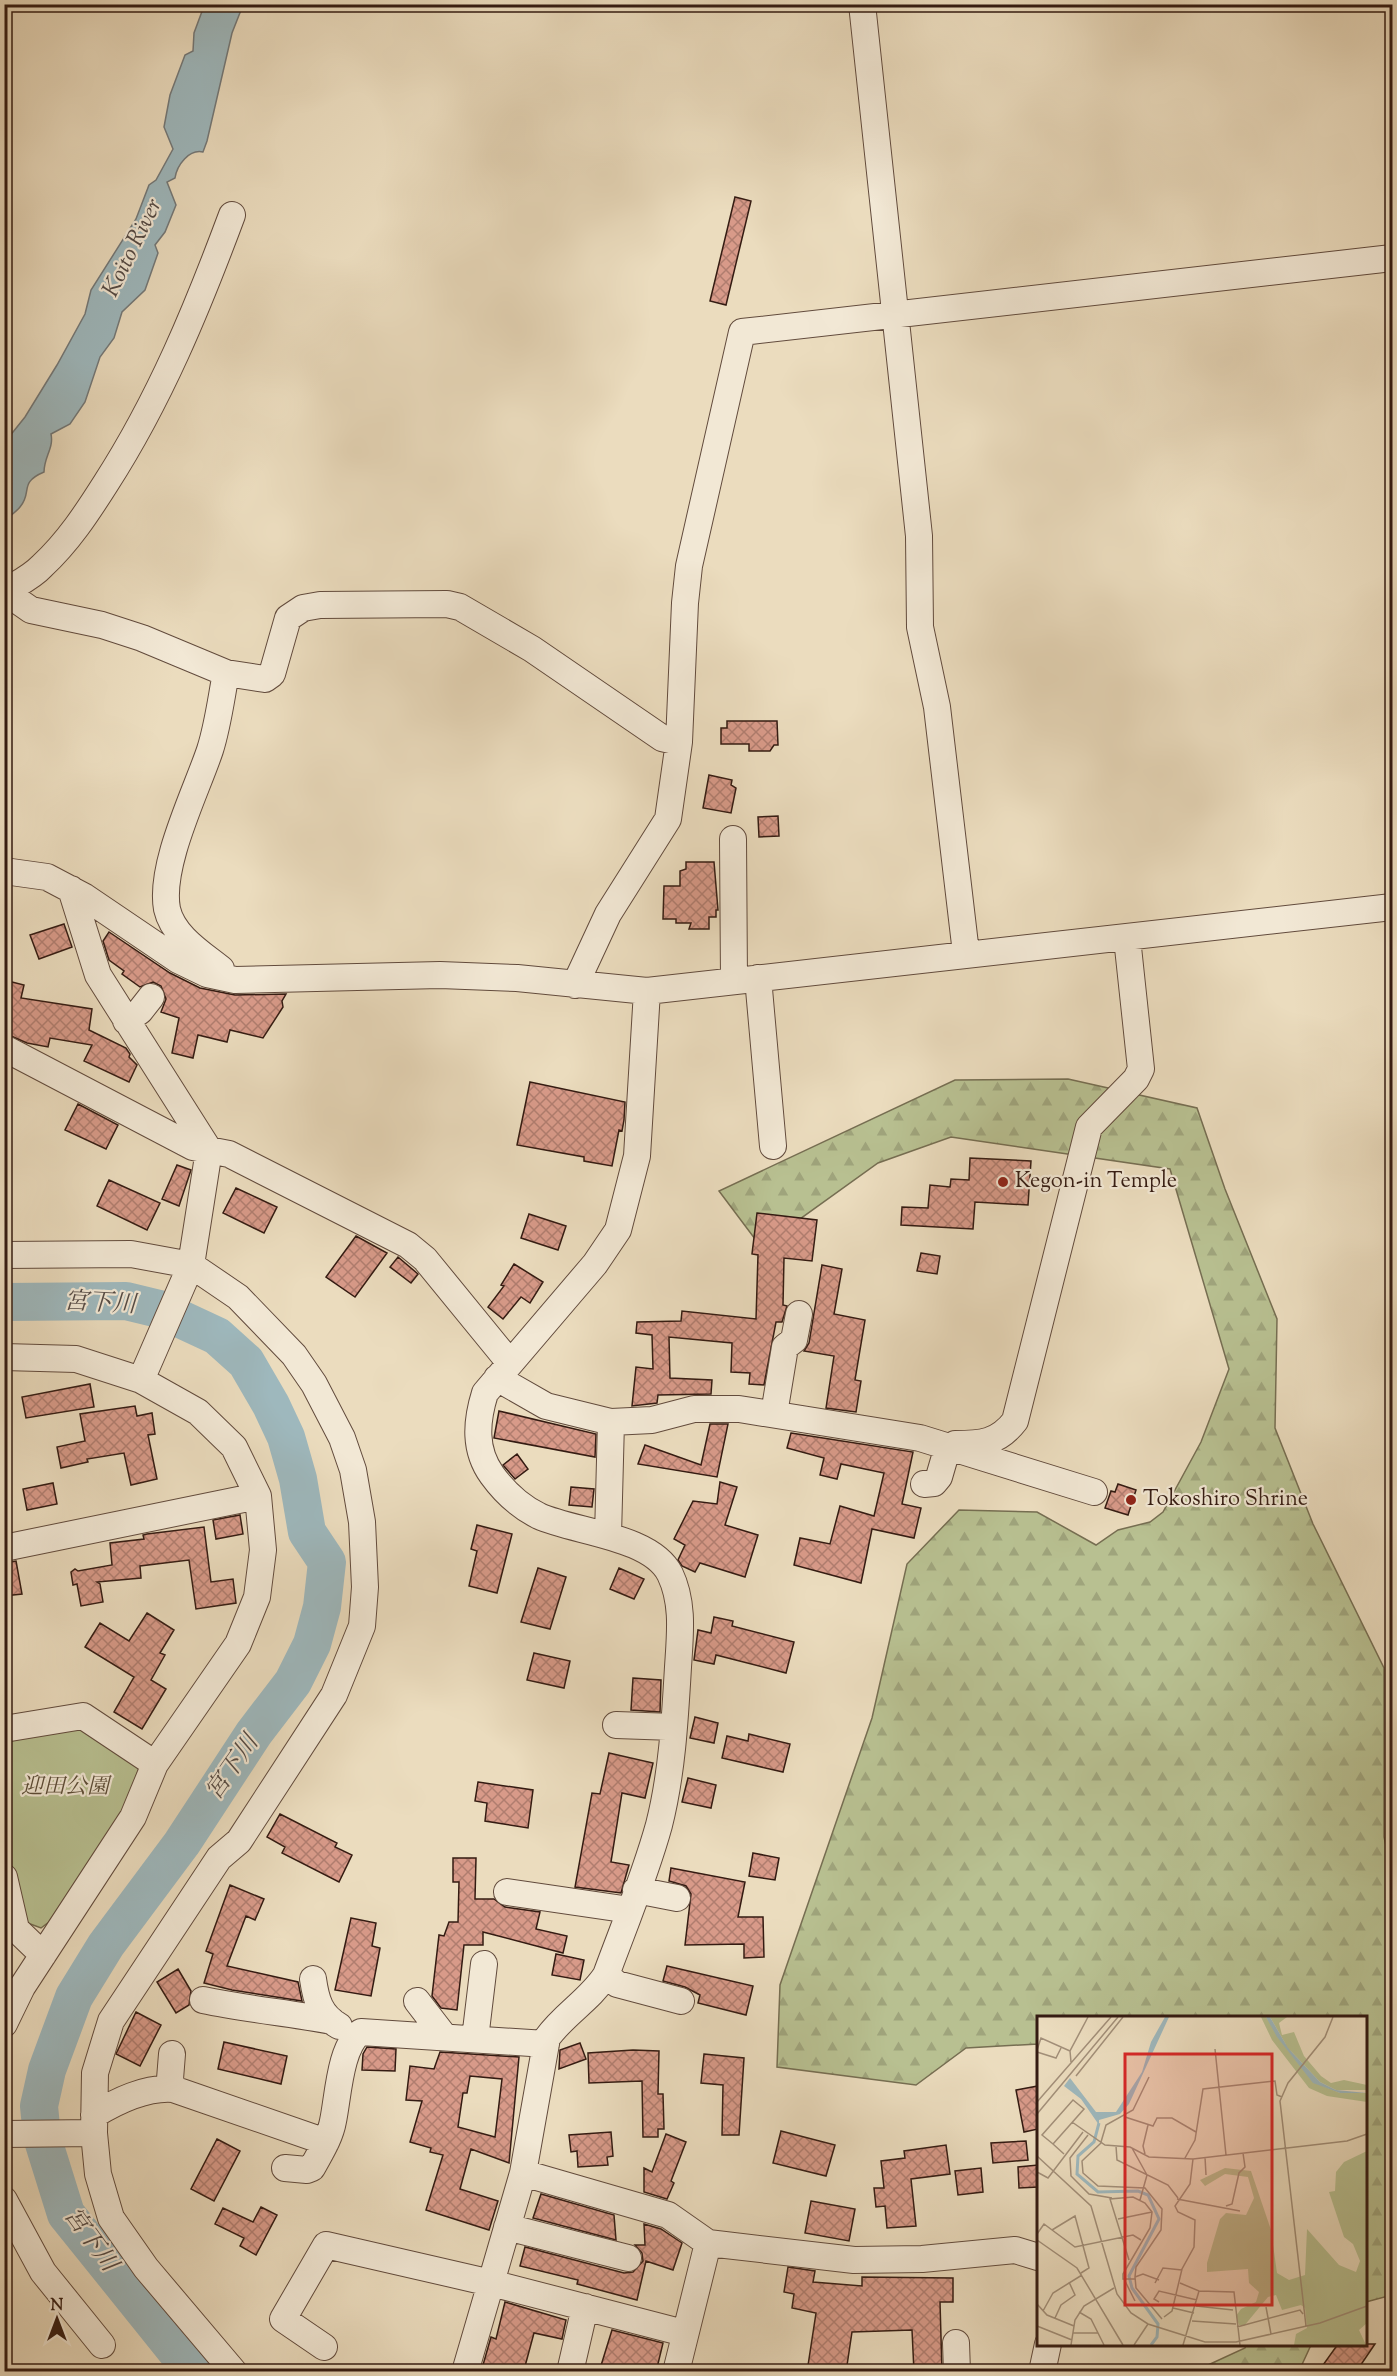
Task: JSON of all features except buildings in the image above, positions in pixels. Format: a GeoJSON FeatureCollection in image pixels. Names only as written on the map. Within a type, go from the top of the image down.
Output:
{"type":"FeatureCollection","features":[{"type":"Feature","properties":{"kind":"street"},"geometry":{"type":"LineString","coordinates":[[862,4],[919,536],[920,627],[937,707],[966,953]]}},
{"type":"Feature","properties":{"kind":"street"},"geometry":{"type":"LineString","coordinates":[[232,215],[196,310],[164,384],[119,462],[75,531],[41,568],[5,592],[31,610],[102,625],[226,673],[265,679],[272,674],[288,618],[303,608],[320,605],[447,604],[472,613],[532,649],[662,738],[679,742]]}},
{"type":"Feature","properties":{"kind":"street"},"geometry":{"type":"LineString","coordinates":[[575,984],[608,914],[668,819],[679,742],[685,603],[689,566],[742,332],[1392,258]]}},
{"type":"Feature","properties":{"kind":"street"},"geometry":{"type":"LineString","coordinates":[[226,673],[211,748],[176,844],[170,870],[167,908],[173,922],[188,944],[235,980]]}},
{"type":"Feature","properties":{"kind":"street"},"geometry":{"type":"LineString","coordinates":[[733,839],[746,980],[773,1146]]}},
{"type":"Feature","properties":{"kind":"street"},"geometry":{"type":"LineString","coordinates":[[4,871],[46,877],[71,889],[177,960],[207,974],[235,980],[440,975],[517,978],[647,992],[966,953],[1126,938],[1392,907]]}},
{"type":"Feature","properties":{"kind":"street"},"geometry":{"type":"LineString","coordinates":[[71,889],[98,975],[209,1150],[189,1268],[143,1375]]}},
{"type":"Feature","properties":{"kind":"street"},"geometry":{"type":"LineString","coordinates":[[946,1445],[991,1442],[1005,1433],[1015,1421],[1089,1127],[1136,1079],[1140,1069],[1126,938]]}},
{"type":"Feature","properties":{"kind":"street"},"geometry":{"type":"LineString","coordinates":[[465,2372],[523,2173],[547,2038],[556,2026],[596,1991],[606,1975],[659,1825],[674,1727],[681,1627],[678,1593],[668,1570],[646,1551],[608,1536],[540,1516],[506,1496],[485,1465],[478,1441],[480,1411],[485,1393],[595,1264],[618,1230],[637,1156],[647,992]]}},
{"type":"Feature","properties":{"kind":"street"},"geometry":{"type":"LineString","coordinates":[[126,1021],[141,1011],[151,997]]}},
{"type":"Feature","properties":{"kind":"street"},"geometry":{"type":"LineString","coordinates":[[4,1048],[193,1147],[229,1154],[408,1245],[425,1259],[503,1371],[546,1406],[611,1422],[652,1420],[694,1408],[739,1408],[946,1445],[1094,1492]]}},
{"type":"Feature","properties":{"kind":"street"},"geometry":{"type":"LineString","coordinates":[[4,1256],[130,1254],[189,1268],[238,1297],[294,1355],[314,1383],[342,1438],[353,1470],[362,1522],[364,1587],[362,1626],[334,1695],[239,1841],[219,1858],[111,2021],[95,2073],[91,2127],[98,2174],[111,2218],[153,2276],[234,2372]]}},
{"type":"Feature","properties":{"kind":"street"},"geometry":{"type":"LineString","coordinates":[[774,1414],[785,1347],[794,1340],[799,1314]]}},
{"type":"Feature","properties":{"kind":"street"},"geometry":{"type":"LineString","coordinates":[[4,1357],[76,1359],[143,1375],[198,1412],[234,1447],[258,1496],[263,1550],[257,1598],[238,1644],[155,1764],[133,1817],[22,1987],[4,2024]]}},
{"type":"Feature","properties":{"kind":"street"},"geometry":{"type":"LineString","coordinates":[[608,1536],[611,1422]]}},
{"type":"Feature","properties":{"kind":"street"},"geometry":{"type":"LineString","coordinates":[[924,1484],[934,1483],[939,1477],[946,1445]]}},
{"type":"Feature","properties":{"kind":"street"},"geometry":{"type":"LineString","coordinates":[[4,1548],[258,1496]]}},
{"type":"Feature","properties":{"kind":"street"},"geometry":{"type":"LineString","coordinates":[[4,1729],[83,1716],[155,1764]]}},
{"type":"Feature","properties":{"kind":"street"},"geometry":{"type":"LineString","coordinates":[[616,1725],[674,1727]]}},
{"type":"Feature","properties":{"kind":"street"},"geometry":{"type":"LineString","coordinates":[[4,1877],[16,1929],[43,1955]]}},
{"type":"Feature","properties":{"kind":"street"},"geometry":{"type":"LineString","coordinates":[[507,1892],[633,1900],[676,1898]]}},
{"type":"Feature","properties":{"kind":"street"},"geometry":{"type":"LineString","coordinates":[[475,2039],[484,1964]]}},
{"type":"Feature","properties":{"kind":"street"},"geometry":{"type":"LineString","coordinates":[[606,1975],[617,1984],[681,2001]]}},
{"type":"Feature","properties":{"kind":"street"},"geometry":{"type":"LineString","coordinates":[[313,1979],[317,2001],[332,2021],[355,2036]]}},
{"type":"Feature","properties":{"kind":"street"},"geometry":{"type":"LineString","coordinates":[[203,2000],[246,2010],[283,2012],[332,2021]]}},
{"type":"Feature","properties":{"kind":"street"},"geometry":{"type":"LineString","coordinates":[[417,2001],[444,2036]]}},
{"type":"Feature","properties":{"kind":"street"},"geometry":{"type":"LineString","coordinates":[[285,2168],[307,2170],[312,2168],[326,2142],[347,2053],[355,2036],[361,2032],[546,2044]]}},
{"type":"Feature","properties":{"kind":"street"},"geometry":{"type":"LineString","coordinates":[[172,2054],[170,2079],[173,2089]]}},
{"type":"Feature","properties":{"kind":"street"},"geometry":{"type":"LineString","coordinates":[[4,2134],[91,2127],[112,2104],[158,2088],[173,2089],[326,2142]]}},
{"type":"Feature","properties":{"kind":"street"},"geometry":{"type":"LineString","coordinates":[[523,2173],[668,2215],[708,2243],[854,2260],[922,2259],[1015,2250],[1037,2257]]}},
{"type":"Feature","properties":{"kind":"street"},"geometry":{"type":"LineString","coordinates":[[4,2200],[43,2272],[102,2345]]}},
{"type":"Feature","properties":{"kind":"street"},"geometry":{"type":"LineString","coordinates":[[507,2227],[628,2258]]}},
{"type":"Feature","properties":{"kind":"street"},"geometry":{"type":"LineString","coordinates":[[676,2372],[708,2243]]}},
{"type":"Feature","properties":{"kind":"street"},"geometry":{"type":"LineString","coordinates":[[324,2347],[283,2319],[326,2245],[491,2283],[684,2333]]}},
{"type":"Feature","properties":{"kind":"street"},"geometry":{"type":"LineString","coordinates":[[570,2372],[585,2307]]}},
{"type":"Feature","properties":{"kind":"street"},"geometry":{"type":"LineString","coordinates":[[956,2343],[957,2372]]}},
{"type":"Feature","properties":{"kind":"street"},"geometry":{"type":"LineString","coordinates":[[1042,2372],[1048,2346]]}},
{"type":"Feature","properties":{"kind":"green space"},"geometry":{"type":"Polygon","coordinates":[[[1068,1079],[1197,1108],[1225,1189],[1277,1319],[1275,1428],[1313,1524],[1384,1668],[1384,1837],[1392,1873],[1392,2295],[1367,2302],[1367,2016],[1037,2016],[1037,2044],[966,2048],[916,2085],[777,2067],[780,1985],[872,1718],[907,1564],[959,1510],[1037,1512],[1096,1545],[1118,1530],[1150,1522],[1163,1512],[1201,1442],[1229,1369],[1170,1169],[951,1137],[878,1163],[761,1247],[719,1191],[955,1080],[1068,1079]]]}},
{"type":"Feature","properties":{"kind":"green space","name":"迎田公園"},"geometry":{"type":"Polygon","coordinates":[[[72,1724],[140,1765],[124,1811],[49,1922],[41,1928],[25,1922],[20,1916],[5,1845],[4,1739],[72,1724]]]}},
{"type":"Feature","properties":{"kind":"green space"},"geometry":{"type":"Polygon","coordinates":[[[1246,2346],[1311,2346],[1299,2371],[1195,2371],[1246,2346]]]}},
{"type":"Feature","properties":{"kind":"water","name":"Koito River"},"geometry":{"type":"Polygon","coordinates":[[[243,5],[232,33],[203,152],[193,153],[184,159],[175,178],[167,182],[176,205],[165,232],[155,245],[158,253],[145,290],[122,312],[114,338],[100,357],[85,402],[70,424],[51,434],[52,439],[44,472],[31,480],[24,502],[5,520],[5,442],[25,417],[57,365],[85,314],[91,290],[136,219],[149,185],[156,180],[173,149],[164,127],[170,95],[185,55],[193,51],[194,33],[204,6],[243,5]]]}},
{"type":"Feature","properties":{"kind":"waterway","name":"宮下川"},"geometry":{"type":"LineString","coordinates":[[4,1302],[126,1301],[159,1309],[217,1336],[246,1362],[271,1405],[286,1437],[298,1479],[307,1532],[327,1562],[322,1607],[312,1644],[293,1682],[254,1733],[182,1843],[106,1945],[74,1997],[47,2070],[39,2106],[42,2137],[66,2214],[193,2372]]}},
{"type":"Feature","properties":{"kind":"place","name":"Kegon-in Temple"},"geometry":{"type":"Point","coordinates":[1003,1182]}},
{"type":"Feature","properties":{"kind":"place","name":"Tokoshiro Shrine"},"geometry":{"type":"Point","coordinates":[1131,1500]}}]}
